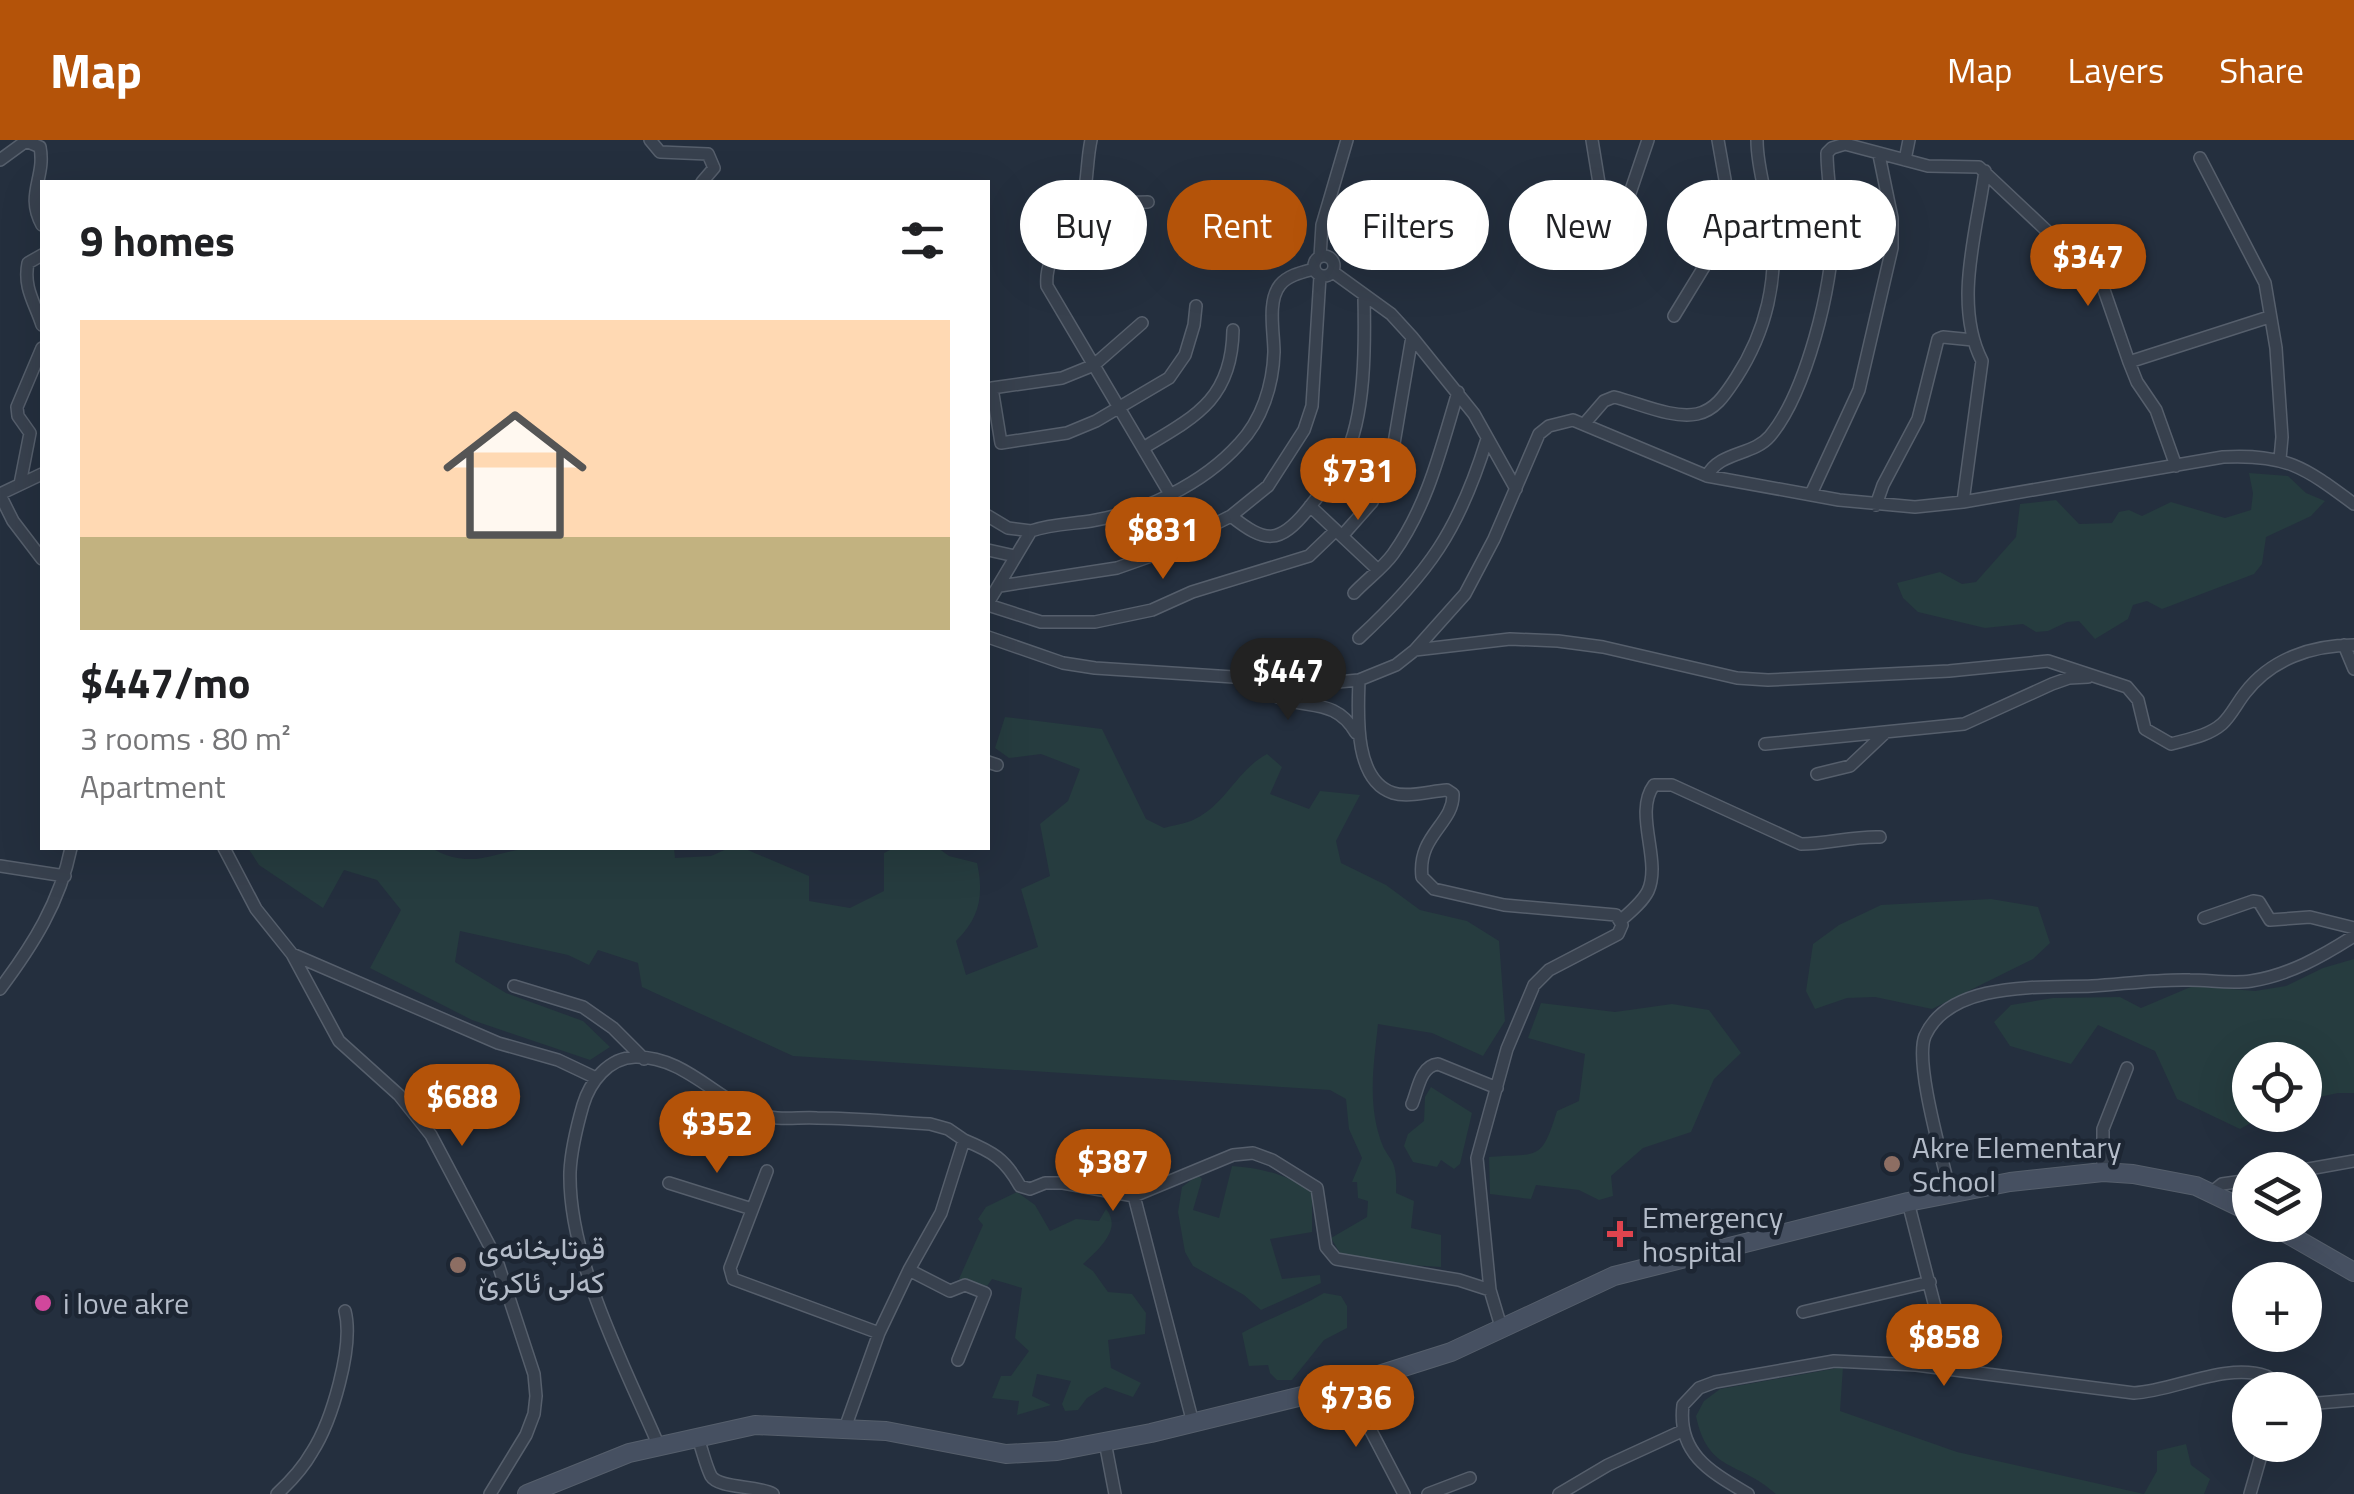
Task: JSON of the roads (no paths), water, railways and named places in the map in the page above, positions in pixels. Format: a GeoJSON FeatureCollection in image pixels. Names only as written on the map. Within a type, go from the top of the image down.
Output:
{"type":"FeatureCollection","features":[{"type":"Feature","properties":{"kind":"street"},"geometry":{"type":"LineString","coordinates":[[650,140],[660,152],[708,154],[714,168],[704,180]]}},
{"type":"Feature","properties":{"kind":"street"},"geometry":{"type":"LineString","coordinates":[[1084,180],[1091,140]]}},
{"type":"Feature","properties":{"kind":"street"},"geometry":{"type":"LineString","coordinates":[[1000,586],[1117,568],[1152,556],[1231,516],[1268,486],[1304,430],[1316,374],[1322,225],[1347,140]]}},
{"type":"Feature","properties":{"kind":"street"},"geometry":{"type":"LineString","coordinates":[[1592,140],[1600,189],[1605,202],[1614,206],[1628,199],[1648,140]]}},
{"type":"Feature","properties":{"kind":"street"},"geometry":{"type":"LineString","coordinates":[[1674,316],[1729,226],[1730,208],[1718,140]]}},
{"type":"Feature","properties":{"kind":"street"},"geometry":{"type":"LineString","coordinates":[[1585,423],[1604,401],[1614,397],[1679,414],[1710,409],[1724,396],[1744,365],[1760,334],[1773,274],[1771,220],[1757,140]]}},
{"type":"Feature","properties":{"kind":"street"},"geometry":{"type":"LineString","coordinates":[[1905,160],[1909,140]]}},
{"type":"Feature","properties":{"kind":"street"},"geometry":{"type":"LineString","coordinates":[[0,160],[26,141],[40,147],[42,162],[34,196],[40,222]]}},
{"type":"Feature","properties":{"kind":"street"},"geometry":{"type":"LineString","coordinates":[[1707,476],[1722,460],[1770,436],[1796,388],[1814,341],[1828,268],[1833,234],[1827,153],[1838,142],[1942,168],[1968,164],[1984,171],[2048,232],[2086,250],[2094,261],[2129,362],[2160,420],[2176,466]]}},
{"type":"Feature","properties":{"kind":"street"},"geometry":{"type":"LineString","coordinates":[[1810,494],[1859,390],[1892,248],[1892,218],[1879,155]]}},
{"type":"Feature","properties":{"kind":"street"},"geometry":{"type":"LineString","coordinates":[[2200,158],[2265,284],[2276,348],[2280,458]]}},
{"type":"Feature","properties":{"kind":"street"},"geometry":{"type":"LineString","coordinates":[[1962,502],[1982,361],[1973,340],[1970,311],[1972,235],[1984,171]]}},
{"type":"Feature","properties":{"kind":"street"},"geometry":{"type":"LineString","coordinates":[[40,256],[28,264],[26,275],[28,292],[40,321]]}},
{"type":"Feature","properties":{"kind":"street"},"geometry":{"type":"LineString","coordinates":[[1322,268],[1391,314],[1412,337],[1474,414],[1516,489]]}},
{"type":"Feature","properties":{"kind":"street"},"geometry":{"type":"LineString","coordinates":[[990,517],[1008,528],[1031,531],[1117,515],[1170,494],[1227,456],[1251,430],[1272,377],[1276,292],[1286,280],[1322,268]]}},
{"type":"Feature","properties":{"kind":"street"},"geometry":{"type":"LineString","coordinates":[[1048,270],[1047,286],[1170,494]]}},
{"type":"Feature","properties":{"kind":"street"},"geometry":{"type":"LineString","coordinates":[[1231,516],[1248,530],[1267,538],[1282,535],[1295,525],[1345,456],[1360,403],[1364,296]]}},
{"type":"Feature","properties":{"kind":"street"},"geometry":{"type":"LineString","coordinates":[[1142,324],[1094,366],[1062,378],[992,388],[1000,443],[1067,432],[1096,422],[1169,378],[1185,355],[1196,306]]}},
{"type":"Feature","properties":{"kind":"street"},"geometry":{"type":"LineString","coordinates":[[2129,362],[2269,317]]}},
{"type":"Feature","properties":{"kind":"street"},"geometry":{"type":"LineString","coordinates":[[1144,448],[1206,408],[1220,390],[1232,355],[1233,330]]}},
{"type":"Feature","properties":{"kind":"street"},"geometry":{"type":"LineString","coordinates":[[1876,505],[1882,485],[1918,419],[1938,340],[1943,336],[1973,340]]}},
{"type":"Feature","properties":{"kind":"street"},"geometry":{"type":"LineString","coordinates":[[990,605],[1041,622],[1095,622],[1152,610],[1192,592],[1309,556],[1372,502],[1385,476],[1395,442],[1412,337]]}},
{"type":"Feature","properties":{"kind":"street"},"geometry":{"type":"LineString","coordinates":[[20,484],[30,433],[17,408],[40,353]]}},
{"type":"Feature","properties":{"kind":"street"},"geometry":{"type":"LineString","coordinates":[[1354,593],[1391,557],[1419,512],[1458,392]]}},
{"type":"Feature","properties":{"kind":"street"},"geometry":{"type":"LineString","coordinates":[[990,638],[1062,663],[1298,683],[1359,680],[1396,665],[1415,650],[1465,594],[1539,434],[1560,423],[1585,423],[1615,440],[1707,476],[1876,505],[1962,502],[2223,457],[2280,458],[2315,475],[2354,504]]}},
{"type":"Feature","properties":{"kind":"street"},"geometry":{"type":"LineString","coordinates":[[1359,638],[1414,583],[1452,530],[1487,439]]}},
{"type":"Feature","properties":{"kind":"street"},"geometry":{"type":"LineString","coordinates":[[40,475],[0,494],[13,521],[40,556]]}},
{"type":"Feature","properties":{"kind":"street"},"geometry":{"type":"LineString","coordinates":[[1310,506],[1377,570]]}},
{"type":"Feature","properties":{"kind":"street"},"geometry":{"type":"LineString","coordinates":[[990,601],[1031,531]]}},
{"type":"Feature","properties":{"kind":"street"},"geometry":{"type":"LineString","coordinates":[[990,550],[1015,556]]}},
{"type":"Feature","properties":{"kind":"street"},"geometry":{"type":"LineString","coordinates":[[1415,650],[1510,639],[1558,640],[1603,646],[1737,678],[1768,680],[1949,671],[2048,661],[2114,681],[2132,692],[2138,700],[2145,729],[2172,744],[2210,732],[2224,722],[2258,677],[2316,648],[2349,645],[2354,669]]}},
{"type":"Feature","properties":{"kind":"street"},"geometry":{"type":"LineString","coordinates":[[1251,677],[1264,692],[1280,701],[1337,710],[1359,737]]}},
{"type":"Feature","properties":{"kind":"street"},"geometry":{"type":"LineString","coordinates":[[1765,744],[1964,724],[2052,684],[2069,678],[2097,677]]}},
{"type":"Feature","properties":{"kind":"street"},"geometry":{"type":"LineString","coordinates":[[1359,680],[1359,737],[1376,782],[1399,794],[1447,790],[1454,794],[1454,804],[1423,849],[1422,877],[1434,889],[1504,906],[1616,916],[1622,924],[1618,934],[1549,970],[1534,985],[1507,1049],[1477,1158],[1490,1290],[1502,1330]]}},
{"type":"Feature","properties":{"kind":"street"},"geometry":{"type":"LineString","coordinates":[[1817,774],[1850,766],[1886,732]]}},
{"type":"Feature","properties":{"kind":"street"},"geometry":{"type":"LineString","coordinates":[[1620,921],[1648,892],[1648,803],[1654,785],[1672,785],[1801,844],[1822,844],[1846,837],[1880,837]]}},
{"type":"Feature","properties":{"kind":"street"},"geometry":{"type":"LineString","coordinates":[[0,989],[44,927],[65,876],[71,850]]}},
{"type":"Feature","properties":{"kind":"street"},"geometry":{"type":"LineString","coordinates":[[225,850],[256,908],[292,954],[340,1041],[399,1096],[431,1135],[496,1258],[534,1374],[536,1396],[526,1435],[490,1494]]}},
{"type":"Feature","properties":{"kind":"street"},"geometry":{"type":"LineString","coordinates":[[0,866],[65,876]]}},
{"type":"Feature","properties":{"kind":"street"},"geometry":{"type":"LineString","coordinates":[[2204,918],[2254,901],[2259,902],[2270,920],[2310,916],[2354,928]]}},
{"type":"Feature","properties":{"kind":"street"},"geometry":{"type":"LineString","coordinates":[[1950,1192],[1923,1070],[1924,1038],[1941,1016],[1994,992],[2034,985],[2246,982],[2285,974],[2354,936]]}},
{"type":"Feature","properties":{"kind":"street"},"geometry":{"type":"LineString","coordinates":[[292,954],[498,1043],[558,1060],[596,1078]]}},
{"type":"Feature","properties":{"kind":"street"},"geometry":{"type":"LineString","coordinates":[[514,986],[583,1007],[613,1028],[644,1059]]}},
{"type":"Feature","properties":{"kind":"street"},"geometry":{"type":"LineString","coordinates":[[658,1444],[577,1241],[570,1172],[586,1093],[611,1064],[634,1057],[669,1064],[759,1115],[930,1124],[948,1129],[1008,1164],[1020,1186],[1030,1189],[1045,1183],[1063,1183],[1134,1196],[1233,1155],[1253,1152],[1317,1188],[1326,1246],[1336,1259],[1460,1280],[1490,1290]]}},
{"type":"Feature","properties":{"kind":"street"},"geometry":{"type":"LineString","coordinates":[[1412,1104],[1431,1065],[1438,1064],[1497,1088]]}},
{"type":"Feature","properties":{"kind":"street"},"geometry":{"type":"LineString","coordinates":[[2102,1172],[2103,1128],[2127,1068]]}},
{"type":"Feature","properties":{"kind":"street"},"geometry":{"type":"LineString","coordinates":[[845,1428],[879,1333],[941,1213],[964,1140]]}},
{"type":"Feature","properties":{"kind":"street"},"geometry":{"type":"LineString","coordinates":[[2322,1167],[2354,1161]]}},
{"type":"Feature","properties":{"kind":"street"},"geometry":{"type":"LineString","coordinates":[[767,1171],[730,1268],[733,1278],[879,1333]]}},
{"type":"Feature","properties":{"kind":"street"},"geometry":{"type":"LineString","coordinates":[[527,1494],[658,1444],[755,1425],[886,1431],[1006,1454],[1057,1451],[1104,1442],[1347,1385],[1451,1352],[1614,1276],[1950,1192],[2102,1172],[2169,1180],[2212,1192],[2232,1203]]}},
{"type":"Feature","properties":{"kind":"street"},"geometry":{"type":"LineString","coordinates":[[669,1183],[752,1209]]}},
{"type":"Feature","properties":{"kind":"street"},"geometry":{"type":"LineString","coordinates":[[2212,1192],[2232,1183]]}},
{"type":"Feature","properties":{"kind":"street"},"geometry":{"type":"LineString","coordinates":[[1134,1196],[1193,1422]]}},
{"type":"Feature","properties":{"kind":"street"},"geometry":{"type":"LineString","coordinates":[[1908,1202],[1951,1369]]}},
{"type":"Feature","properties":{"kind":"street"},"geometry":{"type":"LineString","coordinates":[[2302,1242],[2354,1272]]}},
{"type":"Feature","properties":{"kind":"street"},"geometry":{"type":"LineString","coordinates":[[909,1270],[950,1290],[964,1285],[985,1293],[958,1360]]}},
{"type":"Feature","properties":{"kind":"street"},"geometry":{"type":"LineString","coordinates":[[1803,1312],[1930,1282]]}},
{"type":"Feature","properties":{"kind":"street"},"geometry":{"type":"LineString","coordinates":[[277,1494],[312,1452],[324,1428],[349,1338],[345,1310]]}},
{"type":"Feature","properties":{"kind":"street"},"geometry":{"type":"LineString","coordinates":[[1748,1494],[1700,1461],[1682,1431],[1683,1405],[1690,1395],[1716,1382],[1816,1362],[1854,1361],[1951,1369],[2134,1393],[2232,1375]]}},
{"type":"Feature","properties":{"kind":"street"},"geometry":{"type":"LineString","coordinates":[[1347,1385],[1404,1494]]}},
{"type":"Feature","properties":{"kind":"street"},"geometry":{"type":"LineString","coordinates":[[2322,1403],[2354,1400]]}},
{"type":"Feature","properties":{"kind":"street"},"geometry":{"type":"LineString","coordinates":[[1559,1494],[1608,1465],[1682,1431]]}},
{"type":"Feature","properties":{"kind":"street"},"geometry":{"type":"LineString","coordinates":[[698,1436],[712,1478],[718,1483],[764,1488],[773,1494]]}},
{"type":"Feature","properties":{"kind":"street"},"geometry":{"type":"LineString","coordinates":[[1104,1442],[1115,1494]]}},
{"type":"Feature","properties":{"kind":"street"},"geometry":{"type":"LineString","coordinates":[[2250,1494],[2259,1462]]}},
{"type":"Feature","properties":{"kind":"street"},"geometry":{"type":"LineString","coordinates":[[1428,1494],[1470,1478]]}},
{"type":"Feature","properties":{"kind":"place","name":"Akre Elementary School"},"geometry":{"type":"Point","coordinates":[1892,1164]}},
{"type":"Feature","properties":{"kind":"place","name":"Emergency hospital"},"geometry":{"type":"Point","coordinates":[1620,1234]}},
{"type":"Feature","properties":{"kind":"place","name":"قوتابخانەی کەلی ئاکرێ"},"geometry":{"type":"Point","coordinates":[458,1265]}},
{"type":"Feature","properties":{"kind":"place","name":"i love akre"},"geometry":{"type":"Point","coordinates":[43,1303]}}]}
